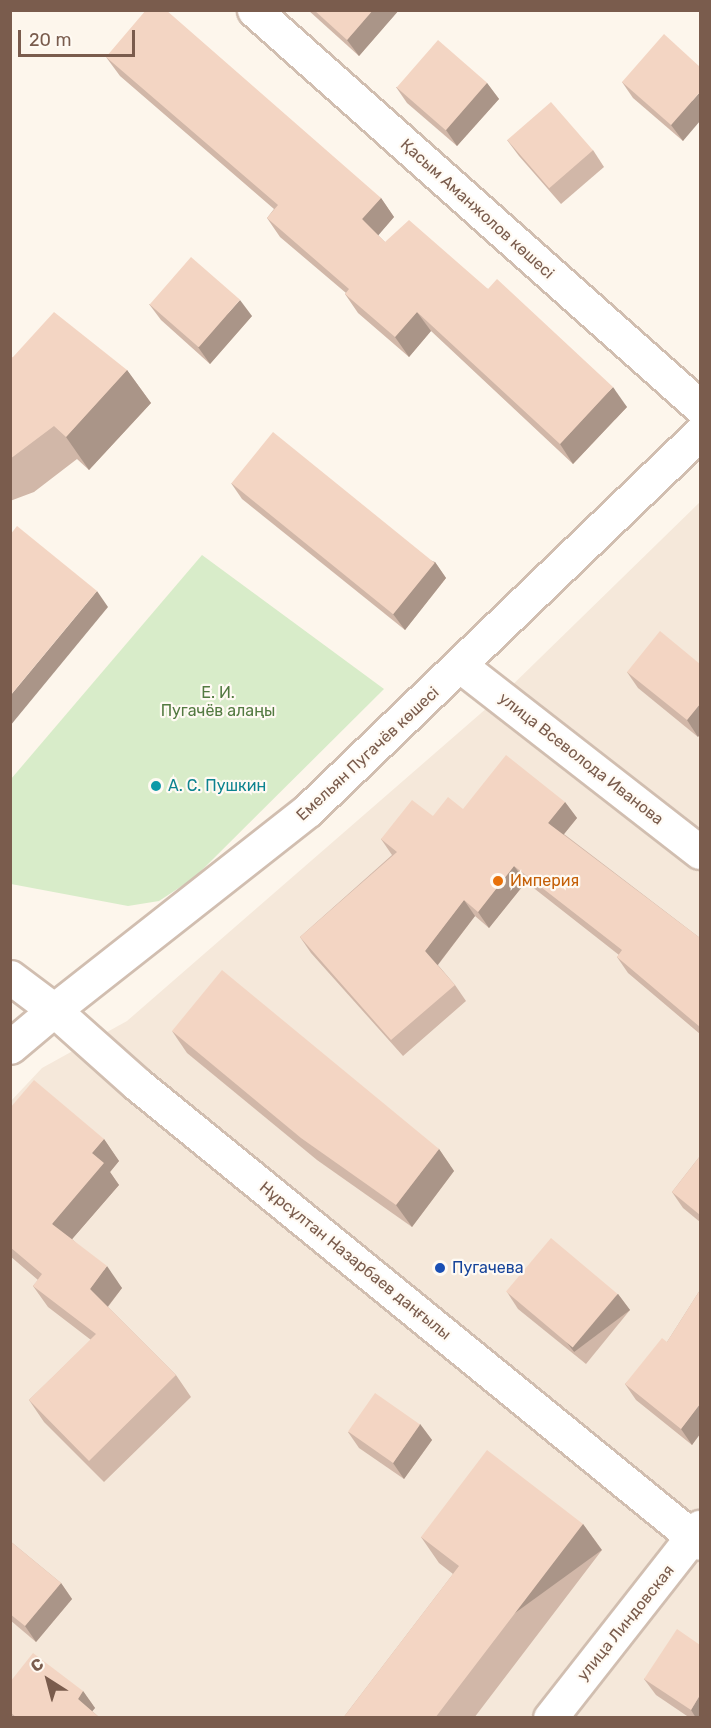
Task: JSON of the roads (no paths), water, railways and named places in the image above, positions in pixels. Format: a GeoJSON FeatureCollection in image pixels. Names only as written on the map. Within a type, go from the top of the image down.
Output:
{"type":"FeatureCollection","features":[{"type":"Feature","properties":{"kind":"street","name":"Қасым Аманжолов көшесі"},"geometry":{"type":"LineString","coordinates":[[254,10],[700,407]]}},
{"type":"Feature","properties":{"kind":"street","name":"Емельян Пугачёв көшесі"},"geometry":{"type":"LineString","coordinates":[[10,1047],[308,810],[462,667],[700,434]]}},
{"type":"Feature","properties":{"kind":"street","name":"улица Всеволода Иванова"},"geometry":{"type":"LineString","coordinates":[[462,667],[700,852]]}},
{"type":"Feature","properties":{"kind":"street","name":"Нұрсұлтан Назарбаев даңғылы"},"geometry":{"type":"LineString","coordinates":[[10,977],[54,1010],[145,1091],[698,1536]]}},
{"type":"Feature","properties":{"kind":"street","name":"улица Линдовская"},"geometry":{"type":"LineString","coordinates":[[550,1718],[698,1536]]}},
{"type":"Feature","properties":{"kind":"place","name":"А. С. Пушкин"},"geometry":{"type":"Point","coordinates":[156,786]}},
{"type":"Feature","properties":{"kind":"place","name":"Империя"},"geometry":{"type":"Point","coordinates":[498,881]}},
{"type":"Feature","properties":{"kind":"place","name":"Пугачева"},"geometry":{"type":"Point","coordinates":[440,1268]}},
{"type":"Feature","properties":{"kind":"park label","name":"Е. И. Пугачёв алаңы"},"geometry":{"type":"Point","coordinates":[218,702]}}]}
